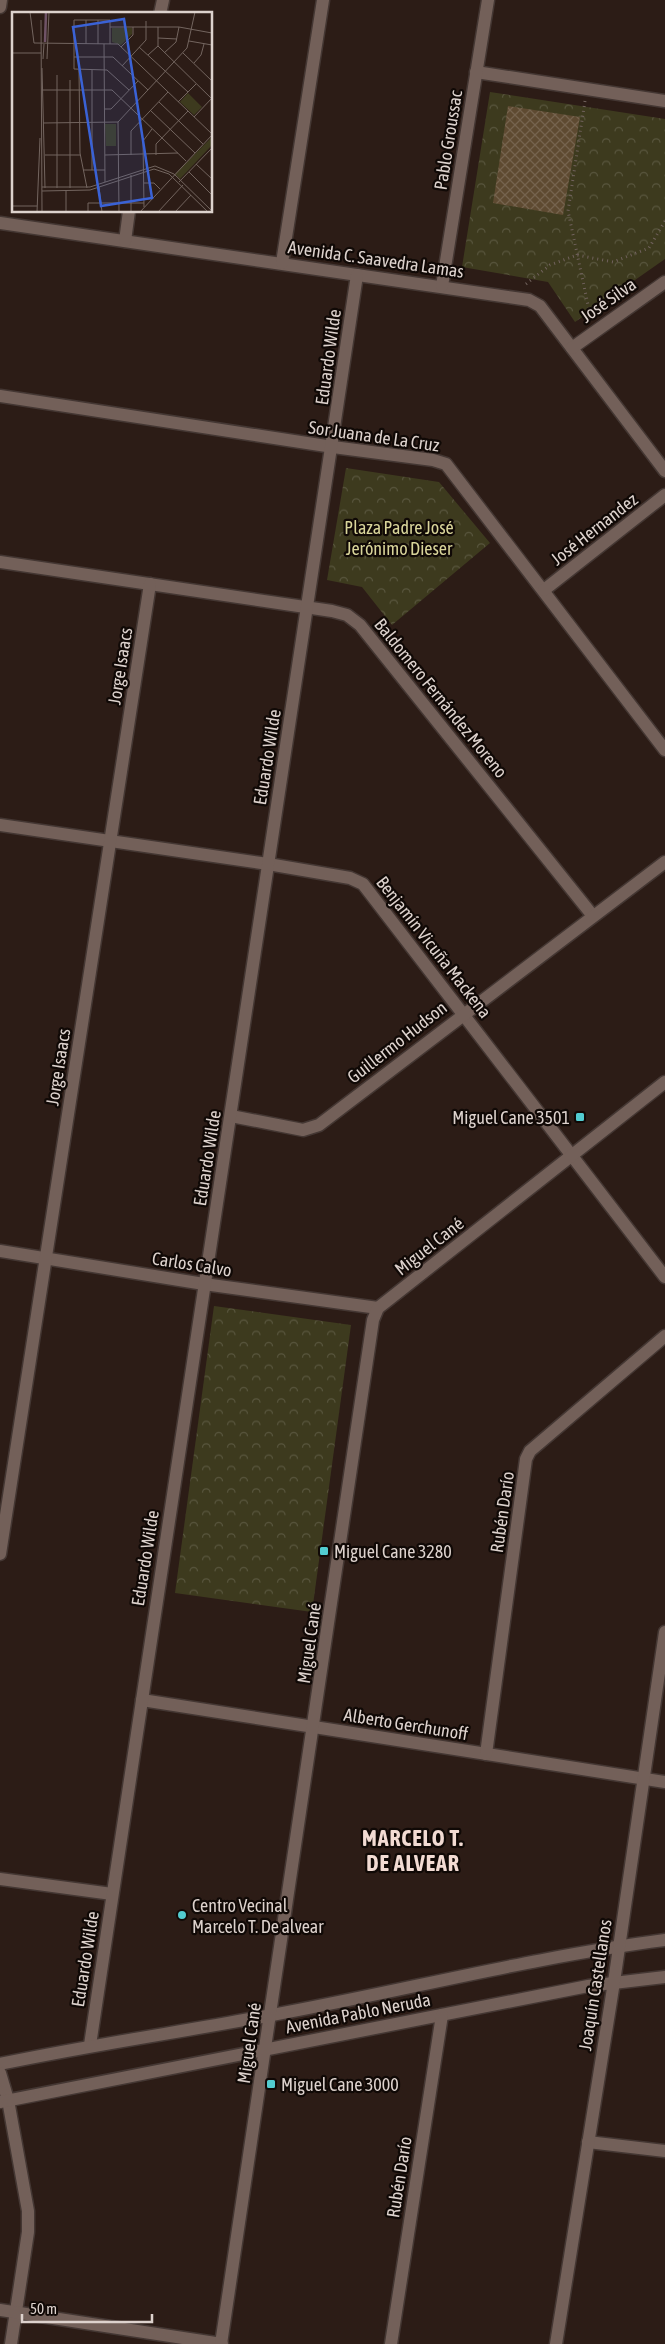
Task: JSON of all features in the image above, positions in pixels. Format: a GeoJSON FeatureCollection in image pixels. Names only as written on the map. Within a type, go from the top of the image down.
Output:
{"type":"FeatureCollection","features":[{"type":"Feature","properties":{"kind":"street"},"geometry":{"type":"LineString","coordinates":[[0,7],[1,0]]}},
{"type":"Feature","properties":{"kind":"street"},"geometry":{"type":"LineString","coordinates":[[282,263],[324,0]]}},
{"type":"Feature","properties":{"kind":"street","name":"Pablo Groussac"},"geometry":{"type":"LineString","coordinates":[[442,286],[488,0]]}},
{"type":"Feature","properties":{"kind":"street"},"geometry":{"type":"LineString","coordinates":[[476,72],[665,101]]}},
{"type":"Feature","properties":{"kind":"street"},"geometry":{"type":"LineString","coordinates":[[125,241],[129,212]]}},
{"type":"Feature","properties":{"kind":"street","name":"Avenida C. Saavedra Lamas"},"geometry":{"type":"LineString","coordinates":[[0,223],[512,296],[529,300],[540,306],[665,471]]}},
{"type":"Feature","properties":{"kind":"street","name":"Eduardo Wilde"},"geometry":{"type":"LineString","coordinates":[[90,2045],[357,275]]}},
{"type":"Feature","properties":{"kind":"street","name":"José Silva"},"geometry":{"type":"LineString","coordinates":[[572,348],[665,282]]}},
{"type":"Feature","properties":{"kind":"street","name":"Sor Juana de La Cruz"},"geometry":{"type":"LineString","coordinates":[[0,396],[332,447],[433,460],[446,464],[665,750]]}},
{"type":"Feature","properties":{"kind":"street","name":"José Hernandez"},"geometry":{"type":"LineString","coordinates":[[544,590],[665,495]]}},
{"type":"Feature","properties":{"kind":"street","name":"Baldomero Fernández Moreno"},"geometry":{"type":"LineString","coordinates":[[0,562],[347,615],[360,624],[593,916]]}},
{"type":"Feature","properties":{"kind":"street","name":"Jorge Isaacs"},"geometry":{"type":"LineString","coordinates":[[0,1554],[150,584]]}},
{"type":"Feature","properties":{"kind":"street","name":"Benjamín Vicuña Mackena"},"geometry":{"type":"LineString","coordinates":[[0,824],[110,842],[268,864],[350,878],[363,884],[573,1154],[665,1277]]}},
{"type":"Feature","properties":{"kind":"street","name":"Guillermo Hudson"},"geometry":{"type":"LineString","coordinates":[[231,1116],[303,1130],[319,1125],[665,862]]}},
{"type":"Feature","properties":{"kind":"street","name":"Miguel Cané"},"geometry":{"type":"LineString","coordinates":[[221,2344],[374,1320],[378,1308],[665,1082]]}},
{"type":"Feature","properties":{"kind":"street","name":"Carlos Calvo"},"geometry":{"type":"LineString","coordinates":[[0,1251],[204,1284],[378,1308]]}},
{"type":"Feature","properties":{"kind":"street","name":"Rubén Darío"},"geometry":{"type":"LineString","coordinates":[[486,1754],[526,1460],[530,1451],[665,1336]]}},
{"type":"Feature","properties":{"kind":"street","name":"Joaquín Castellanos"},"geometry":{"type":"LineString","coordinates":[[556,2344],[620,1946],[665,1632]]}},
{"type":"Feature","properties":{"kind":"street","name":"Alberto Gerchunoff"},"geometry":{"type":"LineString","coordinates":[[142,1700],[665,1782]]}},
{"type":"Feature","properties":{"kind":"street"},"geometry":{"type":"LineString","coordinates":[[0,1879],[112,1894]]}},
{"type":"Feature","properties":{"kind":"street","name":"Avenida Pablo Neruda"},"geometry":{"type":"LineString","coordinates":[[0,2064],[90,2045],[271,2015],[620,1946],[665,1940]]}},
{"type":"Feature","properties":{"kind":"street","name":"Avenida Pablo Neruda"},"geometry":{"type":"LineString","coordinates":[[4,2101],[614,1982],[665,1977]]}},
{"type":"Feature","properties":{"kind":"street","name":"Rubén Darío"},"geometry":{"type":"LineString","coordinates":[[392,2344],[442,2015]]}},
{"type":"Feature","properties":{"kind":"street"},"geometry":{"type":"LineString","coordinates":[[0,2073],[4,2101],[28,2211],[28,2232],[11,2344]]}},
{"type":"Feature","properties":{"kind":"street"},"geometry":{"type":"LineString","coordinates":[[588,2142],[665,2151]]}},
{"type":"Feature","properties":{"kind":"street"},"geometry":{"type":"LineString","coordinates":[[0,2310],[221,2344]]}},
{"type":"Feature","properties":{"kind":"path"},"geometry":{"type":"LineString","coordinates":[[587,89],[568,210],[593,332]]}},
{"type":"Feature","properties":{"kind":"path"},"geometry":{"type":"LineString","coordinates":[[512,296],[550,265],[577,255],[613,262],[649,248],[665,221]]}},
{"type":"Feature","properties":{"kind":"green space"},"geometry":{"type":"Polygon","coordinates":[[[490,92],[665,119],[665,259],[575,322],[548,282],[462,267],[490,92]]]}},
{"type":"Feature","properties":{"kind":"green space","name":"Plaza Padre José Jerónimo Dieser"},"geometry":{"type":"Polygon","coordinates":[[[346,468],[439,482],[490,543],[392,625],[362,587],[327,580],[346,468]]]}},
{"type":"Feature","properties":{"kind":"green space"},"geometry":{"type":"Polygon","coordinates":[[[214,1306],[351,1325],[312,1612],[175,1593],[214,1306]]]}},
{"type":"Feature","properties":{"kind":"building"},"geometry":{"type":"Polygon","coordinates":[[[508,106],[580,117],[563,215],[493,203],[508,106]]]}},
{"type":"Feature","properties":{"kind":"place","name":"Miguel Cane 3501"},"geometry":{"type":"Point","coordinates":[580,1117]}},
{"type":"Feature","properties":{"kind":"place","name":"Miguel Cane 3280"},"geometry":{"type":"Point","coordinates":[324,1551]}},
{"type":"Feature","properties":{"kind":"place","name":"Centro Vecinal Marcelo T. De alvear"},"geometry":{"type":"Point","coordinates":[182,1915]}},
{"type":"Feature","properties":{"kind":"place","name":"Miguel Cane 3000"},"geometry":{"type":"Point","coordinates":[271,2084]}},
{"type":"Feature","properties":{"kind":"district","name":"MARCELO T. DE ALVEAR"},"geometry":{"type":"Point","coordinates":[413,1850]}}]}
